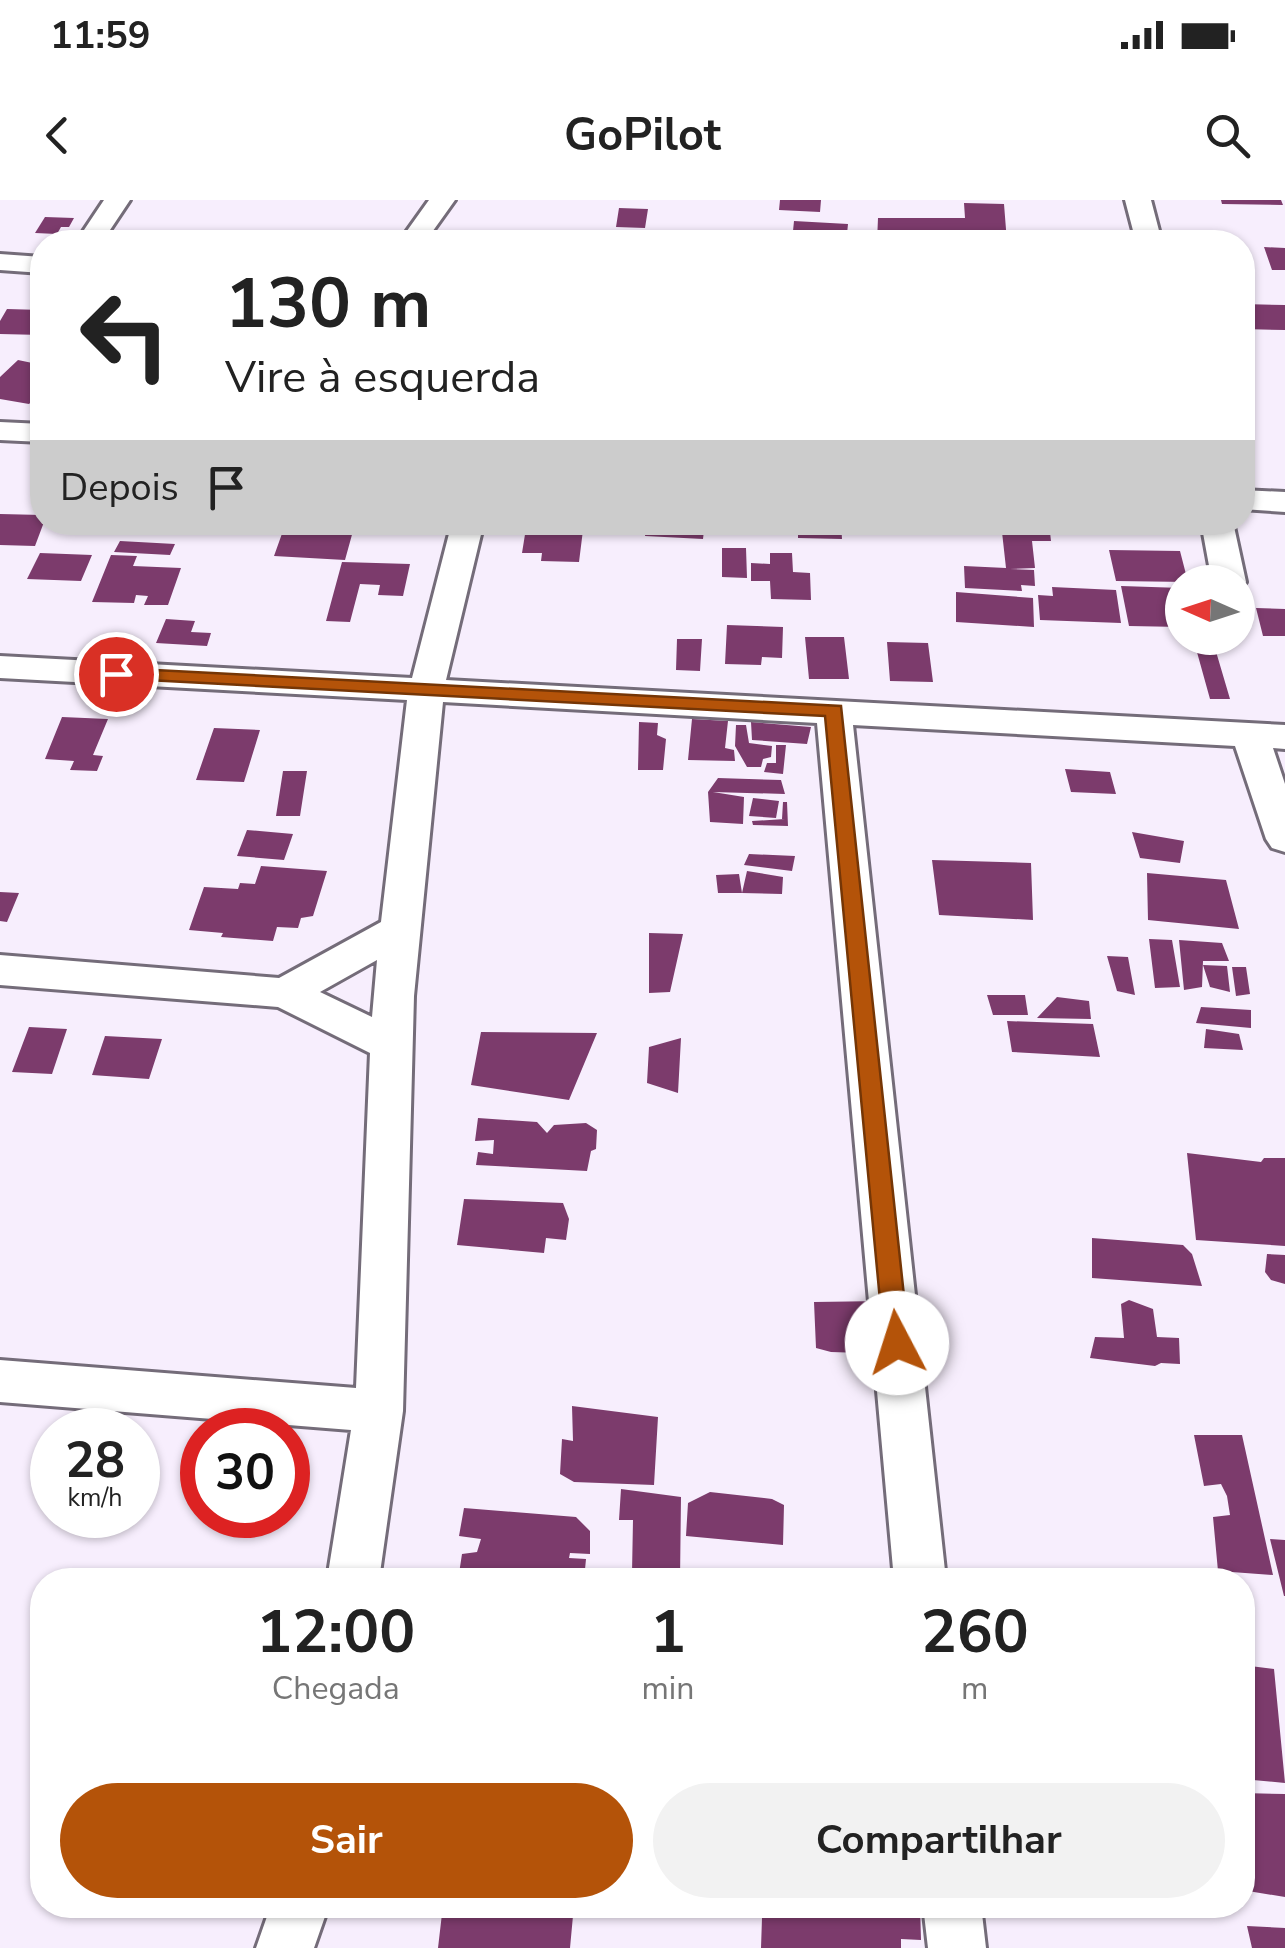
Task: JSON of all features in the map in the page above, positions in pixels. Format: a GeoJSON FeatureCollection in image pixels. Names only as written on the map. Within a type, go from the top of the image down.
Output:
{"type":"FeatureCollection","features":[{"type":"Feature","properties":{"kind":"street"},"geometry":{"type":"LineString","coordinates":[[97,230],[117,200]]}},
{"type":"Feature","properties":{"kind":"street"},"geometry":{"type":"LineString","coordinates":[[421,230],[442,200]]}},
{"type":"Feature","properties":{"kind":"street"},"geometry":{"type":"LineString","coordinates":[[1138,200],[1146,230]]}},
{"type":"Feature","properties":{"kind":"street"},"geometry":{"type":"LineString","coordinates":[[0,262],[30,264]]}},
{"type":"Feature","properties":{"kind":"street"},"geometry":{"type":"LineString","coordinates":[[0,430],[30,432]]}},
{"type":"Feature","properties":{"kind":"street"},"geometry":{"type":"LineString","coordinates":[[1255,500],[1285,502]]}},
{"type":"Feature","properties":{"kind":"street"},"geometry":{"type":"LineString","coordinates":[[355,1568],[379,1412],[391,1045],[400,929],[426,692],[465,535]]}},
{"type":"Feature","properties":{"kind":"street"},"geometry":{"type":"LineString","coordinates":[[1220,535],[1226,565]]}},
{"type":"Feature","properties":{"kind":"street"},"geometry":{"type":"LineString","coordinates":[[0,667],[1268,736],[1285,840]]}},
{"type":"Feature","properties":{"kind":"street"},"geometry":{"type":"LineString","coordinates":[[834,710],[919,1568]]}},
{"type":"Feature","properties":{"kind":"street"},"geometry":{"type":"LineString","coordinates":[[284,993],[400,929]]}},
{"type":"Feature","properties":{"kind":"street"},"geometry":{"type":"LineString","coordinates":[[0,970],[284,993],[391,1045]]}},
{"type":"Feature","properties":{"kind":"street"},"geometry":{"type":"LineString","coordinates":[[0,1381],[379,1412]]}},
{"type":"Feature","properties":{"kind":"street"},"geometry":{"type":"LineString","coordinates":[[285,1948],[295,1918]]}},
{"type":"Feature","properties":{"kind":"street"},"geometry":{"type":"LineString","coordinates":[[954,1918],[957,1948]]}},
{"type":"Feature","properties":{"kind":"building"},"geometry":{"type":"Polygon","coordinates":[[[780,200],[821,200],[820,212],[779,210],[780,200]]]}},
{"type":"Feature","properties":{"kind":"building"},"geometry":{"type":"Polygon","coordinates":[[[1221,200],[1281,200],[1283,205],[1222,204],[1221,200]]]}},
{"type":"Feature","properties":{"kind":"building"},"geometry":{"type":"Polygon","coordinates":[[[964,203],[1004,204],[1006,230],[878,230],[878,218],[965,218],[964,203]]]}},
{"type":"Feature","properties":{"kind":"building"},"geometry":{"type":"Polygon","coordinates":[[[619,208],[648,209],[645,228],[616,227],[619,208]]]}},
{"type":"Feature","properties":{"kind":"building"},"geometry":{"type":"Polygon","coordinates":[[[45,217],[74,218],[69,227],[37,230],[45,217]]]}},
{"type":"Feature","properties":{"kind":"building"},"geometry":{"type":"Polygon","coordinates":[[[794,221],[848,224],[847,230],[793,230],[794,221]]]}},
{"type":"Feature","properties":{"kind":"building"},"geometry":{"type":"Polygon","coordinates":[[[1264,247],[1285,248],[1285,270],[1272,270],[1264,247]]]}},
{"type":"Feature","properties":{"kind":"building"},"geometry":{"type":"Polygon","coordinates":[[[1255,304],[1285,305],[1285,330],[1255,329],[1255,304]]]}},
{"type":"Feature","properties":{"kind":"building"},"geometry":{"type":"Polygon","coordinates":[[[7,309],[30,310],[30,335],[0,334],[0,321],[7,309]]]}},
{"type":"Feature","properties":{"kind":"building"},"geometry":{"type":"Polygon","coordinates":[[[18,360],[30,362],[30,403],[0,399],[0,377],[18,360]]]}},
{"type":"Feature","properties":{"kind":"building"},"geometry":{"type":"Polygon","coordinates":[[[0,514],[30,515],[30,535],[39,535],[35,546],[0,545],[0,514]]]}},
{"type":"Feature","properties":{"kind":"building"},"geometry":{"type":"Polygon","coordinates":[[[282,535],[352,535],[345,560],[274,556],[282,535]]]}},
{"type":"Feature","properties":{"kind":"building"},"geometry":{"type":"Polygon","coordinates":[[[525,535],[582,535],[579,562],[541,561],[542,553],[522,553],[525,535]]]}},
{"type":"Feature","properties":{"kind":"building"},"geometry":{"type":"Polygon","coordinates":[[[645,535],[703,535],[703,539],[645,535]]]}},
{"type":"Feature","properties":{"kind":"building"},"geometry":{"type":"Polygon","coordinates":[[[842,535],[842,539],[798,538],[842,535]]]}},
{"type":"Feature","properties":{"kind":"building"},"geometry":{"type":"Polygon","coordinates":[[[1002,535],[1050,535],[1051,541],[1032,541],[1035,568],[1010,569],[1034,570],[1035,586],[1021,585],[1022,591],[965,588],[964,566],[1006,568],[1002,535]]]}},
{"type":"Feature","properties":{"kind":"building"},"geometry":{"type":"Polygon","coordinates":[[[120,541],[175,544],[170,555],[114,552],[120,541]]]}},
{"type":"Feature","properties":{"kind":"building"},"geometry":{"type":"Polygon","coordinates":[[[722,548],[746,548],[747,578],[722,577],[722,548]]]}},
{"type":"Feature","properties":{"kind":"building"},"geometry":{"type":"Polygon","coordinates":[[[1109,550],[1180,551],[1184,565],[1165,565],[1165,582],[1116,581],[1109,550]]]}},
{"type":"Feature","properties":{"kind":"building"},"geometry":{"type":"Polygon","coordinates":[[[40,553],[92,555],[81,581],[27,579],[40,553]]]}},
{"type":"Feature","properties":{"kind":"building"},"geometry":{"type":"Polygon","coordinates":[[[770,553],[792,553],[793,572],[810,573],[811,600],[771,599],[770,581],[751,581],[751,563],[770,564],[770,553]]]}},
{"type":"Feature","properties":{"kind":"building"},"geometry":{"type":"Polygon","coordinates":[[[111,555],[137,556],[133,566],[181,568],[168,605],[144,605],[148,596],[136,595],[134,603],[92,602],[111,555]]]}},
{"type":"Feature","properties":{"kind":"building"},"geometry":{"type":"Polygon","coordinates":[[[342,562],[410,564],[403,596],[378,595],[380,585],[360,584],[350,622],[326,621],[342,562]]]}},
{"type":"Feature","properties":{"kind":"building"},"geometry":{"type":"Polygon","coordinates":[[[1121,586],[1165,587],[1165,627],[1129,626],[1121,586]]]}},
{"type":"Feature","properties":{"kind":"building"},"geometry":{"type":"Polygon","coordinates":[[[1052,587],[1116,590],[1121,623],[1040,620],[1038,595],[1053,596],[1052,587]]]}},
{"type":"Feature","properties":{"kind":"building"},"geometry":{"type":"Polygon","coordinates":[[[956,592],[1033,598],[1034,627],[956,622],[956,592]]]}},
{"type":"Feature","properties":{"kind":"building"},"geometry":{"type":"Polygon","coordinates":[[[1256,608],[1285,609],[1285,636],[1263,636],[1256,608]]]}},
{"type":"Feature","properties":{"kind":"building"},"geometry":{"type":"Polygon","coordinates":[[[166,619],[195,621],[191,632],[211,633],[207,646],[156,643],[166,619]]]}},
{"type":"Feature","properties":{"kind":"building"},"geometry":{"type":"Polygon","coordinates":[[[727,625],[783,627],[782,658],[762,657],[761,665],[725,664],[727,625]]]}},
{"type":"Feature","properties":{"kind":"building"},"geometry":{"type":"Polygon","coordinates":[[[805,637],[844,637],[849,679],[809,679],[805,637]]]}},
{"type":"Feature","properties":{"kind":"building"},"geometry":{"type":"Polygon","coordinates":[[[677,639],[702,639],[700,671],[676,670],[677,639]]]}},
{"type":"Feature","properties":{"kind":"building"},"geometry":{"type":"Polygon","coordinates":[[[887,642],[928,643],[933,682],[890,681],[887,642]]]}},
{"type":"Feature","properties":{"kind":"building"},"geometry":{"type":"Polygon","coordinates":[[[1198,655],[1217,655],[1230,699],[1210,699],[1198,655]]]}},
{"type":"Feature","properties":{"kind":"building"},"geometry":{"type":"Polygon","coordinates":[[[62,717],[108,719],[93,755],[103,756],[97,771],[70,770],[74,761],[45,759],[62,717]]]}},
{"type":"Feature","properties":{"kind":"building"},"geometry":{"type":"Polygon","coordinates":[[[692,719],[728,721],[725,748],[734,750],[735,761],[688,760],[692,719]]]}},
{"type":"Feature","properties":{"kind":"building"},"geometry":{"type":"Polygon","coordinates":[[[639,722],[658,723],[657,735],[666,739],[663,770],[638,770],[639,722]]]}},
{"type":"Feature","properties":{"kind":"building"},"geometry":{"type":"Polygon","coordinates":[[[751,722],[811,727],[807,744],[752,740],[751,722]]]}},
{"type":"Feature","properties":{"kind":"building"},"geometry":{"type":"Polygon","coordinates":[[[736,725],[746,725],[749,743],[772,746],[771,757],[763,759],[761,767],[747,767],[735,746],[736,725]]]}},
{"type":"Feature","properties":{"kind":"building"},"geometry":{"type":"Polygon","coordinates":[[[214,728],[260,730],[244,782],[196,780],[214,728]]]}},
{"type":"Feature","properties":{"kind":"building"},"geometry":{"type":"Polygon","coordinates":[[[776,745],[786,745],[783,774],[764,772],[767,763],[776,763],[776,745]]]}},
{"type":"Feature","properties":{"kind":"building"},"geometry":{"type":"Polygon","coordinates":[[[1065,769],[1110,772],[1116,794],[1071,792],[1065,769]]]}},
{"type":"Feature","properties":{"kind":"building"},"geometry":{"type":"Polygon","coordinates":[[[283,771],[307,771],[300,816],[276,816],[283,771]]]}},
{"type":"Feature","properties":{"kind":"building"},"geometry":{"type":"Polygon","coordinates":[[[718,778],[781,780],[785,794],[713,792],[744,797],[743,824],[710,822],[708,792],[718,778]]]}},
{"type":"Feature","properties":{"kind":"building"},"geometry":{"type":"Polygon","coordinates":[[[753,798],[779,801],[776,818],[749,816],[753,798]]]}},
{"type":"Feature","properties":{"kind":"building"},"geometry":{"type":"Polygon","coordinates":[[[783,802],[787,802],[788,826],[753,825],[752,821],[785,819],[783,802]]]}},
{"type":"Feature","properties":{"kind":"building"},"geometry":{"type":"Polygon","coordinates":[[[247,830],[293,834],[284,860],[237,856],[247,830]]]}},
{"type":"Feature","properties":{"kind":"building"},"geometry":{"type":"Polygon","coordinates":[[[1132,832],[1184,841],[1180,863],[1140,858],[1132,832]]]}},
{"type":"Feature","properties":{"kind":"building"},"geometry":{"type":"Polygon","coordinates":[[[749,854],[795,856],[792,871],[744,865],[749,854]]]}},
{"type":"Feature","properties":{"kind":"building"},"geometry":{"type":"Polygon","coordinates":[[[932,860],[1031,863],[1033,920],[939,915],[932,860]]]}},
{"type":"Feature","properties":{"kind":"building"},"geometry":{"type":"Polygon","coordinates":[[[261,866],[327,871],[313,916],[301,918],[298,928],[277,927],[273,941],[189,930],[204,887],[238,889],[240,883],[255,884],[261,866]]]}},
{"type":"Feature","properties":{"kind":"building"},"geometry":{"type":"Polygon","coordinates":[[[747,871],[783,877],[782,894],[742,893],[747,871]]]}},
{"type":"Feature","properties":{"kind":"building"},"geometry":{"type":"Polygon","coordinates":[[[1147,873],[1226,880],[1239,929],[1148,920],[1147,873]]]}},
{"type":"Feature","properties":{"kind":"building"},"geometry":{"type":"Polygon","coordinates":[[[739,874],[742,893],[718,893],[716,875],[739,874]]]}},
{"type":"Feature","properties":{"kind":"building"},"geometry":{"type":"Polygon","coordinates":[[[0,892],[19,893],[7,922],[0,921],[0,892]]]}},
{"type":"Feature","properties":{"kind":"building"},"geometry":{"type":"Polygon","coordinates":[[[649,933],[683,934],[670,992],[649,993],[649,933]]]}},
{"type":"Feature","properties":{"kind":"building"},"geometry":{"type":"Polygon","coordinates":[[[1149,939],[1172,940],[1180,987],[1155,988],[1149,939]]]}},
{"type":"Feature","properties":{"kind":"building"},"geometry":{"type":"Polygon","coordinates":[[[1179,940],[1222,943],[1229,961],[1203,961],[1202,987],[1184,990],[1179,940]]]}},
{"type":"Feature","properties":{"kind":"building"},"geometry":{"type":"Polygon","coordinates":[[[1107,956],[1128,957],[1135,995],[1117,991],[1107,956]]]}},
{"type":"Feature","properties":{"kind":"building"},"geometry":{"type":"Polygon","coordinates":[[[1203,965],[1227,966],[1230,992],[1210,987],[1203,965]]]}},
{"type":"Feature","properties":{"kind":"building"},"geometry":{"type":"Polygon","coordinates":[[[1232,967],[1246,967],[1250,994],[1236,996],[1232,967]]]}},
{"type":"Feature","properties":{"kind":"building"},"geometry":{"type":"Polygon","coordinates":[[[987,995],[1025,995],[1028,1015],[993,1015],[987,995]]]}},
{"type":"Feature","properties":{"kind":"building"},"geometry":{"type":"Polygon","coordinates":[[[1057,997],[1089,1001],[1091,1019],[1037,1018],[1057,997]]]}},
{"type":"Feature","properties":{"kind":"building"},"geometry":{"type":"Polygon","coordinates":[[[1201,1007],[1251,1010],[1251,1028],[1196,1023],[1201,1007]]]}},
{"type":"Feature","properties":{"kind":"building"},"geometry":{"type":"Polygon","coordinates":[[[1007,1021],[1093,1024],[1100,1057],[1012,1052],[1007,1021]]]}},
{"type":"Feature","properties":{"kind":"building"},"geometry":{"type":"Polygon","coordinates":[[[29,1027],[67,1029],[52,1074],[12,1072],[29,1027]]]}},
{"type":"Feature","properties":{"kind":"building"},"geometry":{"type":"Polygon","coordinates":[[[1206,1029],[1239,1034],[1243,1050],[1204,1048],[1206,1029]]]}},
{"type":"Feature","properties":{"kind":"building"},"geometry":{"type":"Polygon","coordinates":[[[481,1032],[597,1033],[569,1100],[471,1085],[481,1032]]]}},
{"type":"Feature","properties":{"kind":"building"},"geometry":{"type":"Polygon","coordinates":[[[105,1036],[162,1039],[149,1079],[92,1075],[105,1036]]]}},
{"type":"Feature","properties":{"kind":"building"},"geometry":{"type":"Polygon","coordinates":[[[681,1038],[678,1093],[647,1083],[649,1047],[681,1038]]]}},
{"type":"Feature","properties":{"kind":"building"},"geometry":{"type":"Polygon","coordinates":[[[478,1118],[537,1122],[547,1133],[554,1125],[586,1123],[597,1130],[596,1149],[591,1151],[587,1171],[476,1165],[478,1152],[493,1154],[494,1140],[475,1141],[478,1118]]]}},
{"type":"Feature","properties":{"kind":"building"},"geometry":{"type":"Polygon","coordinates":[[[1187,1153],[1261,1162],[1264,1158],[1285,1158],[1285,1246],[1196,1240],[1187,1153]]]}},
{"type":"Feature","properties":{"kind":"building"},"geometry":{"type":"Polygon","coordinates":[[[464,1199],[563,1203],[569,1219],[566,1240],[546,1238],[544,1253],[457,1245],[464,1199]]]}},
{"type":"Feature","properties":{"kind":"building"},"geometry":{"type":"Polygon","coordinates":[[[1092,1238],[1183,1245],[1192,1254],[1202,1286],[1092,1278],[1092,1238]]]}},
{"type":"Feature","properties":{"kind":"building"},"geometry":{"type":"Polygon","coordinates":[[[1267,1254],[1285,1255],[1285,1284],[1271,1280],[1265,1272],[1267,1254]]]}},
{"type":"Feature","properties":{"kind":"building"},"geometry":{"type":"Polygon","coordinates":[[[1129,1300],[1153,1309],[1157,1337],[1179,1338],[1180,1364],[1155,1366],[1090,1358],[1095,1337],[1124,1338],[1121,1304],[1129,1300]]]}},
{"type":"Feature","properties":{"kind":"building"},"geometry":{"type":"Polygon","coordinates":[[[883,1301],[894,1354],[816,1348],[814,1302],[883,1301]]]}},
{"type":"Feature","properties":{"kind":"building"},"geometry":{"type":"Polygon","coordinates":[[[572,1406],[658,1417],[654,1485],[574,1482],[560,1474],[562,1439],[573,1441],[572,1406]]]}},
{"type":"Feature","properties":{"kind":"building"},"geometry":{"type":"Polygon","coordinates":[[[1194,1435],[1242,1435],[1273,1575],[1255,1574],[1255,1568],[1218,1568],[1213,1517],[1230,1515],[1227,1496],[1221,1484],[1204,1486],[1194,1435]]]}},
{"type":"Feature","properties":{"kind":"building"},"geometry":{"type":"Polygon","coordinates":[[[621,1489],[681,1497],[680,1568],[632,1568],[633,1520],[619,1520],[621,1489]]]}},
{"type":"Feature","properties":{"kind":"building"},"geometry":{"type":"Polygon","coordinates":[[[710,1492],[772,1499],[784,1505],[783,1545],[686,1536],[688,1503],[710,1492]]]}},
{"type":"Feature","properties":{"kind":"building"},"geometry":{"type":"Polygon","coordinates":[[[464,1508],[576,1517],[590,1531],[590,1554],[570,1553],[569,1558],[586,1559],[585,1568],[460,1568],[462,1554],[477,1552],[481,1539],[459,1536],[464,1508]]]}},
{"type":"Feature","properties":{"kind":"building"},"geometry":{"type":"Polygon","coordinates":[[[1270,1539],[1285,1540],[1285,1596],[1284,1596],[1270,1539]]]}},
{"type":"Feature","properties":{"kind":"building"},"geometry":{"type":"Polygon","coordinates":[[[1255,1667],[1274,1669],[1285,1783],[1255,1780],[1255,1667]]]}},
{"type":"Feature","properties":{"kind":"building"},"geometry":{"type":"Polygon","coordinates":[[[1255,1793],[1285,1794],[1285,1897],[1255,1892],[1255,1793]]]}},
{"type":"Feature","properties":{"kind":"building"},"geometry":{"type":"Polygon","coordinates":[[[441,1918],[573,1918],[570,1948],[438,1948],[441,1918]]]}},
{"type":"Feature","properties":{"kind":"building"},"geometry":{"type":"Polygon","coordinates":[[[762,1918],[920,1918],[921,1940],[901,1939],[901,1948],[761,1948],[762,1918]]]}},
{"type":"Feature","properties":{"kind":"building"},"geometry":{"type":"Polygon","coordinates":[[[1247,1926],[1285,1928],[1285,1948],[1252,1948],[1247,1926]]]}},
{"type":"Feature","properties":{"kind":"route"},"geometry":{"type":"LineString","coordinates":[[116,674],[834,710],[897,1343]]}}]}
